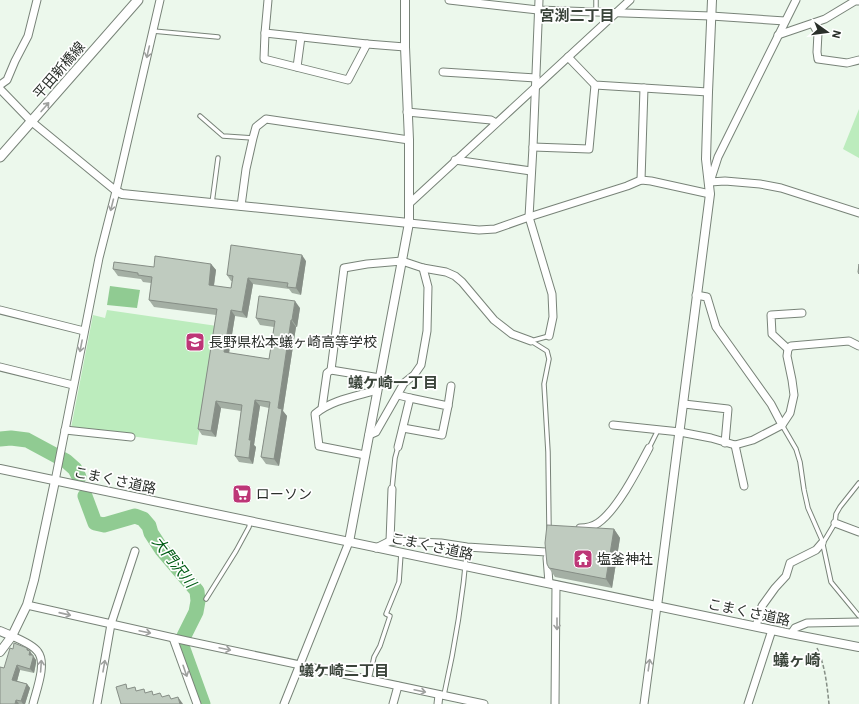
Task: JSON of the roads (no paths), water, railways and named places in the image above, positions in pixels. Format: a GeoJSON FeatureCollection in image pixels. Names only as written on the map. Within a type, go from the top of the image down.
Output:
{"type":"FeatureCollection","features":[{"type":"Feature","properties":{"kind":"main road","name":"平田新橋線"},"geometry":{"type":"LineString","coordinates":[[0,158],[138,0]]}},
{"type":"Feature","properties":{"kind":"street"},"geometry":{"type":"LineString","coordinates":[[0,85],[7,80],[28,36],[37,0]]}},
{"type":"Feature","properties":{"kind":"street"},"geometry":{"type":"LineString","coordinates":[[0,652],[12,636],[27,605],[34,580],[99,258],[160,0]]}},
{"type":"Feature","properties":{"kind":"street"},"geometry":{"type":"LineString","coordinates":[[268,0],[264,59],[348,80],[367,44]]}},
{"type":"Feature","properties":{"kind":"street"},"geometry":{"type":"LineString","coordinates":[[284,704],[349,542],[409,223],[409,140],[405,47],[405,0]]}},
{"type":"Feature","properties":{"kind":"street"},"geometry":{"type":"LineString","coordinates":[[449,0],[488,2],[538,10],[711,16],[785,21]]}},
{"type":"Feature","properties":{"kind":"street"},"geometry":{"type":"LineString","coordinates":[[538,0],[536,86],[529,217],[552,294],[554,317],[550,336]]}},
{"type":"Feature","properties":{"kind":"street"},"geometry":{"type":"LineString","coordinates":[[410,203],[630,0]]}},
{"type":"Feature","properties":{"kind":"street"},"geometry":{"type":"LineString","coordinates":[[644,704],[710,194],[710,182],[706,159],[712,0]]}},
{"type":"Feature","properties":{"kind":"street"},"geometry":{"type":"LineString","coordinates":[[710,182],[718,157],[796,0]]}},
{"type":"Feature","properties":{"kind":"street"},"geometry":{"type":"LineString","coordinates":[[778,35],[825,19],[855,1],[859,1]]}},
{"type":"Feature","properties":{"kind":"street"},"geometry":{"type":"LineString","coordinates":[[813,24],[818,33],[818,59],[847,63],[859,60]]}},
{"type":"Feature","properties":{"kind":"street"},"geometry":{"type":"LineString","coordinates":[[265,33],[301,38],[405,47]]}},
{"type":"Feature","properties":{"kind":"street"},"geometry":{"type":"LineString","coordinates":[[297,67],[301,38]]}},
{"type":"Feature","properties":{"kind":"street"},"geometry":{"type":"LineString","coordinates":[[568,57],[595,85],[708,92]]}},
{"type":"Feature","properties":{"kind":"street"},"geometry":{"type":"LineString","coordinates":[[444,72],[536,78]]}},
{"type":"Feature","properties":{"kind":"street"},"geometry":{"type":"LineString","coordinates":[[533,147],[589,149],[595,85]]}},
{"type":"Feature","properties":{"kind":"street"},"geometry":{"type":"LineString","coordinates":[[641,180],[644,88]]}},
{"type":"Feature","properties":{"kind":"street"},"geometry":{"type":"LineString","coordinates":[[0,89],[32,122],[116,191],[122,194],[479,230],[495,229],[641,180],[710,194]]}},
{"type":"Feature","properties":{"kind":"street"},"geometry":{"type":"LineString","coordinates":[[408,112],[490,120],[496,123]]}},
{"type":"Feature","properties":{"kind":"street"},"geometry":{"type":"LineString","coordinates":[[241,206],[252,138],[256,127],[266,119],[409,140]]}},
{"type":"Feature","properties":{"kind":"street"},"geometry":{"type":"LineString","coordinates":[[455,160],[531,171]]}},
{"type":"Feature","properties":{"kind":"street"},"geometry":{"type":"LineString","coordinates":[[710,182],[725,181],[760,184],[782,188],[859,213]]}},
{"type":"Feature","properties":{"kind":"street"},"geometry":{"type":"LineString","coordinates":[[322,408],[327,374],[331,370],[344,268],[367,264],[402,261],[423,268],[446,272],[455,276],[462,282],[494,320],[512,334],[530,341]]}},
{"type":"Feature","properties":{"kind":"street"},"geometry":{"type":"LineString","coordinates":[[369,435],[376,432],[404,383],[414,375],[421,365],[427,331],[428,287],[423,268]]}},
{"type":"Feature","properties":{"kind":"street"},"geometry":{"type":"LineString","coordinates":[[696,295],[707,297],[716,326],[771,404],[782,425]]}},
{"type":"Feature","properties":{"kind":"street"},"geometry":{"type":"LineString","coordinates":[[0,310],[84,331]]}},
{"type":"Feature","properties":{"kind":"street"},"geometry":{"type":"LineString","coordinates":[[788,349],[772,334],[771,315],[802,313]]}},
{"type":"Feature","properties":{"kind":"street"},"geometry":{"type":"LineString","coordinates":[[613,425],[680,432],[711,438],[735,445],[753,440],[782,425],[790,413],[794,395],[787,356],[788,349],[791,346],[849,341],[859,346]]}},
{"type":"Feature","properties":{"kind":"street"},"geometry":{"type":"LineString","coordinates":[[0,368],[73,385]]}},
{"type":"Feature","properties":{"kind":"street"},"geometry":{"type":"LineString","coordinates":[[331,370],[380,378]]}},
{"type":"Feature","properties":{"kind":"street"},"geometry":{"type":"LineString","coordinates":[[403,428],[442,435],[451,386]]}},
{"type":"Feature","properties":{"kind":"street"},"geometry":{"type":"LineString","coordinates":[[365,454],[319,446],[315,414],[322,408],[377,390]]}},
{"type":"Feature","properties":{"kind":"street"},"geometry":{"type":"LineString","coordinates":[[398,395],[448,406]]}},
{"type":"Feature","properties":{"kind":"street"},"geometry":{"type":"LineString","coordinates":[[398,447],[410,398]]}},
{"type":"Feature","properties":{"kind":"street"},"geometry":{"type":"LineString","coordinates":[[684,404],[728,409],[725,443]]}},
{"type":"Feature","properties":{"kind":"street"},"geometry":{"type":"LineString","coordinates":[[65,430],[131,437]]}},
{"type":"Feature","properties":{"kind":"street"},"geometry":{"type":"LineString","coordinates":[[735,445],[744,486]]}},
{"type":"Feature","properties":{"kind":"street"},"geometry":{"type":"LineString","coordinates":[[575,528],[588,528],[604,518],[616,504],[649,448]]}},
{"type":"Feature","properties":{"kind":"street","name":"こまくさ道路"},"geometry":{"type":"LineString","coordinates":[[0,469],[859,647]]}},
{"type":"Feature","properties":{"kind":"street"},"geometry":{"type":"LineString","coordinates":[[390,541],[392,490]]}},
{"type":"Feature","properties":{"kind":"street"},"geometry":{"type":"LineString","coordinates":[[835,523],[859,532]]}},
{"type":"Feature","properties":{"kind":"street"},"geometry":{"type":"LineString","coordinates":[[376,548],[390,541],[441,543],[467,547],[549,538],[553,584],[555,704]]}},
{"type":"Feature","properties":{"kind":"street"},"geometry":{"type":"LineString","coordinates":[[756,626],[762,606],[786,576],[790,563],[816,550],[822,543]]}},
{"type":"Feature","properties":{"kind":"street"},"geometry":{"type":"LineString","coordinates":[[97,704],[111,624],[135,551]]}},
{"type":"Feature","properties":{"kind":"street"},"geometry":{"type":"LineString","coordinates":[[27,605],[180,640],[472,703],[484,704]]}},
{"type":"Feature","properties":{"kind":"street"},"geometry":{"type":"LineString","coordinates":[[791,634],[795,628],[807,623],[859,622]]}},
{"type":"Feature","properties":{"kind":"street"},"geometry":{"type":"LineString","coordinates":[[748,704],[772,630]]}},
{"type":"Feature","properties":{"kind":"street"},"geometry":{"type":"LineString","coordinates":[[0,631],[38,651],[42,666],[33,704]]}},
{"type":"Feature","properties":{"kind":"street"},"geometry":{"type":"LineString","coordinates":[[180,640],[196,704]]}},
{"type":"Feature","properties":{"kind":"street"},"geometry":{"type":"LineString","coordinates":[[393,704],[398,686]]}},
{"type":"Feature","properties":{"kind":"street"},"geometry":{"type":"LineString","coordinates":[[438,704],[442,696]]}},
{"type":"Feature","properties":{"kind":"lane"},"geometry":{"type":"LineString","coordinates":[[596,0],[596,11]]}},
{"type":"Feature","properties":{"kind":"lane"},"geometry":{"type":"LineString","coordinates":[[153,31],[218,37]]}},
{"type":"Feature","properties":{"kind":"lane"},"geometry":{"type":"LineString","coordinates":[[200,116],[223,136],[252,138]]}},
{"type":"Feature","properties":{"kind":"lane"},"geometry":{"type":"LineString","coordinates":[[212,203],[218,158]]}},
{"type":"Feature","properties":{"kind":"lane"},"geometry":{"type":"LineString","coordinates":[[530,341],[550,336]]}},
{"type":"Feature","properties":{"kind":"lane"},"geometry":{"type":"LineString","coordinates":[[530,341],[547,351],[549,359],[544,384],[548,452],[549,538]]}},
{"type":"Feature","properties":{"kind":"lane"},"geometry":{"type":"LineString","coordinates":[[782,425],[796,449],[800,462],[808,508],[818,528],[831,582],[859,616]]}},
{"type":"Feature","properties":{"kind":"lane"},"geometry":{"type":"LineString","coordinates":[[649,448],[658,430]]}},
{"type":"Feature","properties":{"kind":"lane"},"geometry":{"type":"LineString","coordinates":[[392,490],[395,458],[398,447]]}},
{"type":"Feature","properties":{"kind":"lane"},"geometry":{"type":"LineString","coordinates":[[822,543],[835,523],[836,514],[840,506],[859,483]]}},
{"type":"Feature","properties":{"kind":"lane"},"geometry":{"type":"LineString","coordinates":[[206,599],[236,551],[249,527],[250,521]]}},
{"type":"Feature","properties":{"kind":"lane"},"geometry":{"type":"LineString","coordinates":[[442,696],[453,657],[466,566],[467,547]]}},
{"type":"Feature","properties":{"kind":"lane"},"geometry":{"type":"LineString","coordinates":[[369,680],[374,657],[380,646],[390,616],[386,614],[399,582],[401,553]]}},
{"type":"Feature","properties":{"kind":"waterway","name":"大門沢川"},"geometry":{"type":"LineString","coordinates":[[0,439],[11,438],[27,440],[66,461],[75,469],[79,477]]}},
{"type":"Feature","properties":{"kind":"waterway","name":"大門沢川"},"geometry":{"type":"LineString","coordinates":[[85,496],[95,523],[104,525],[135,516],[143,519],[149,526],[151,533],[162,550],[197,591],[198,601],[196,612],[184,636],[182,646],[203,704]]}},
{"type":"Feature","properties":{"kind":"place","name":"長野県松本蟻ヶ崎高等学校"},"geometry":{"type":"Point","coordinates":[195,342]}},
{"type":"Feature","properties":{"kind":"place","name":"ローソン"},"geometry":{"type":"Point","coordinates":[242,494]}},
{"type":"Feature","properties":{"kind":"place","name":"塩釜神社"},"geometry":{"type":"Point","coordinates":[583,559]}},
{"type":"Feature","properties":{"kind":"district","name":"宮渕二丁目"},"geometry":{"type":"Point","coordinates":[577,16]}},
{"type":"Feature","properties":{"kind":"district","name":"蟻ケ崎一丁目"},"geometry":{"type":"Point","coordinates":[393,383]}},
{"type":"Feature","properties":{"kind":"district","name":"蟻ヶ崎"},"geometry":{"type":"Point","coordinates":[797,660]}},
{"type":"Feature","properties":{"kind":"district","name":"蟻ケ崎二丁目"},"geometry":{"type":"Point","coordinates":[344,671]}}]}
